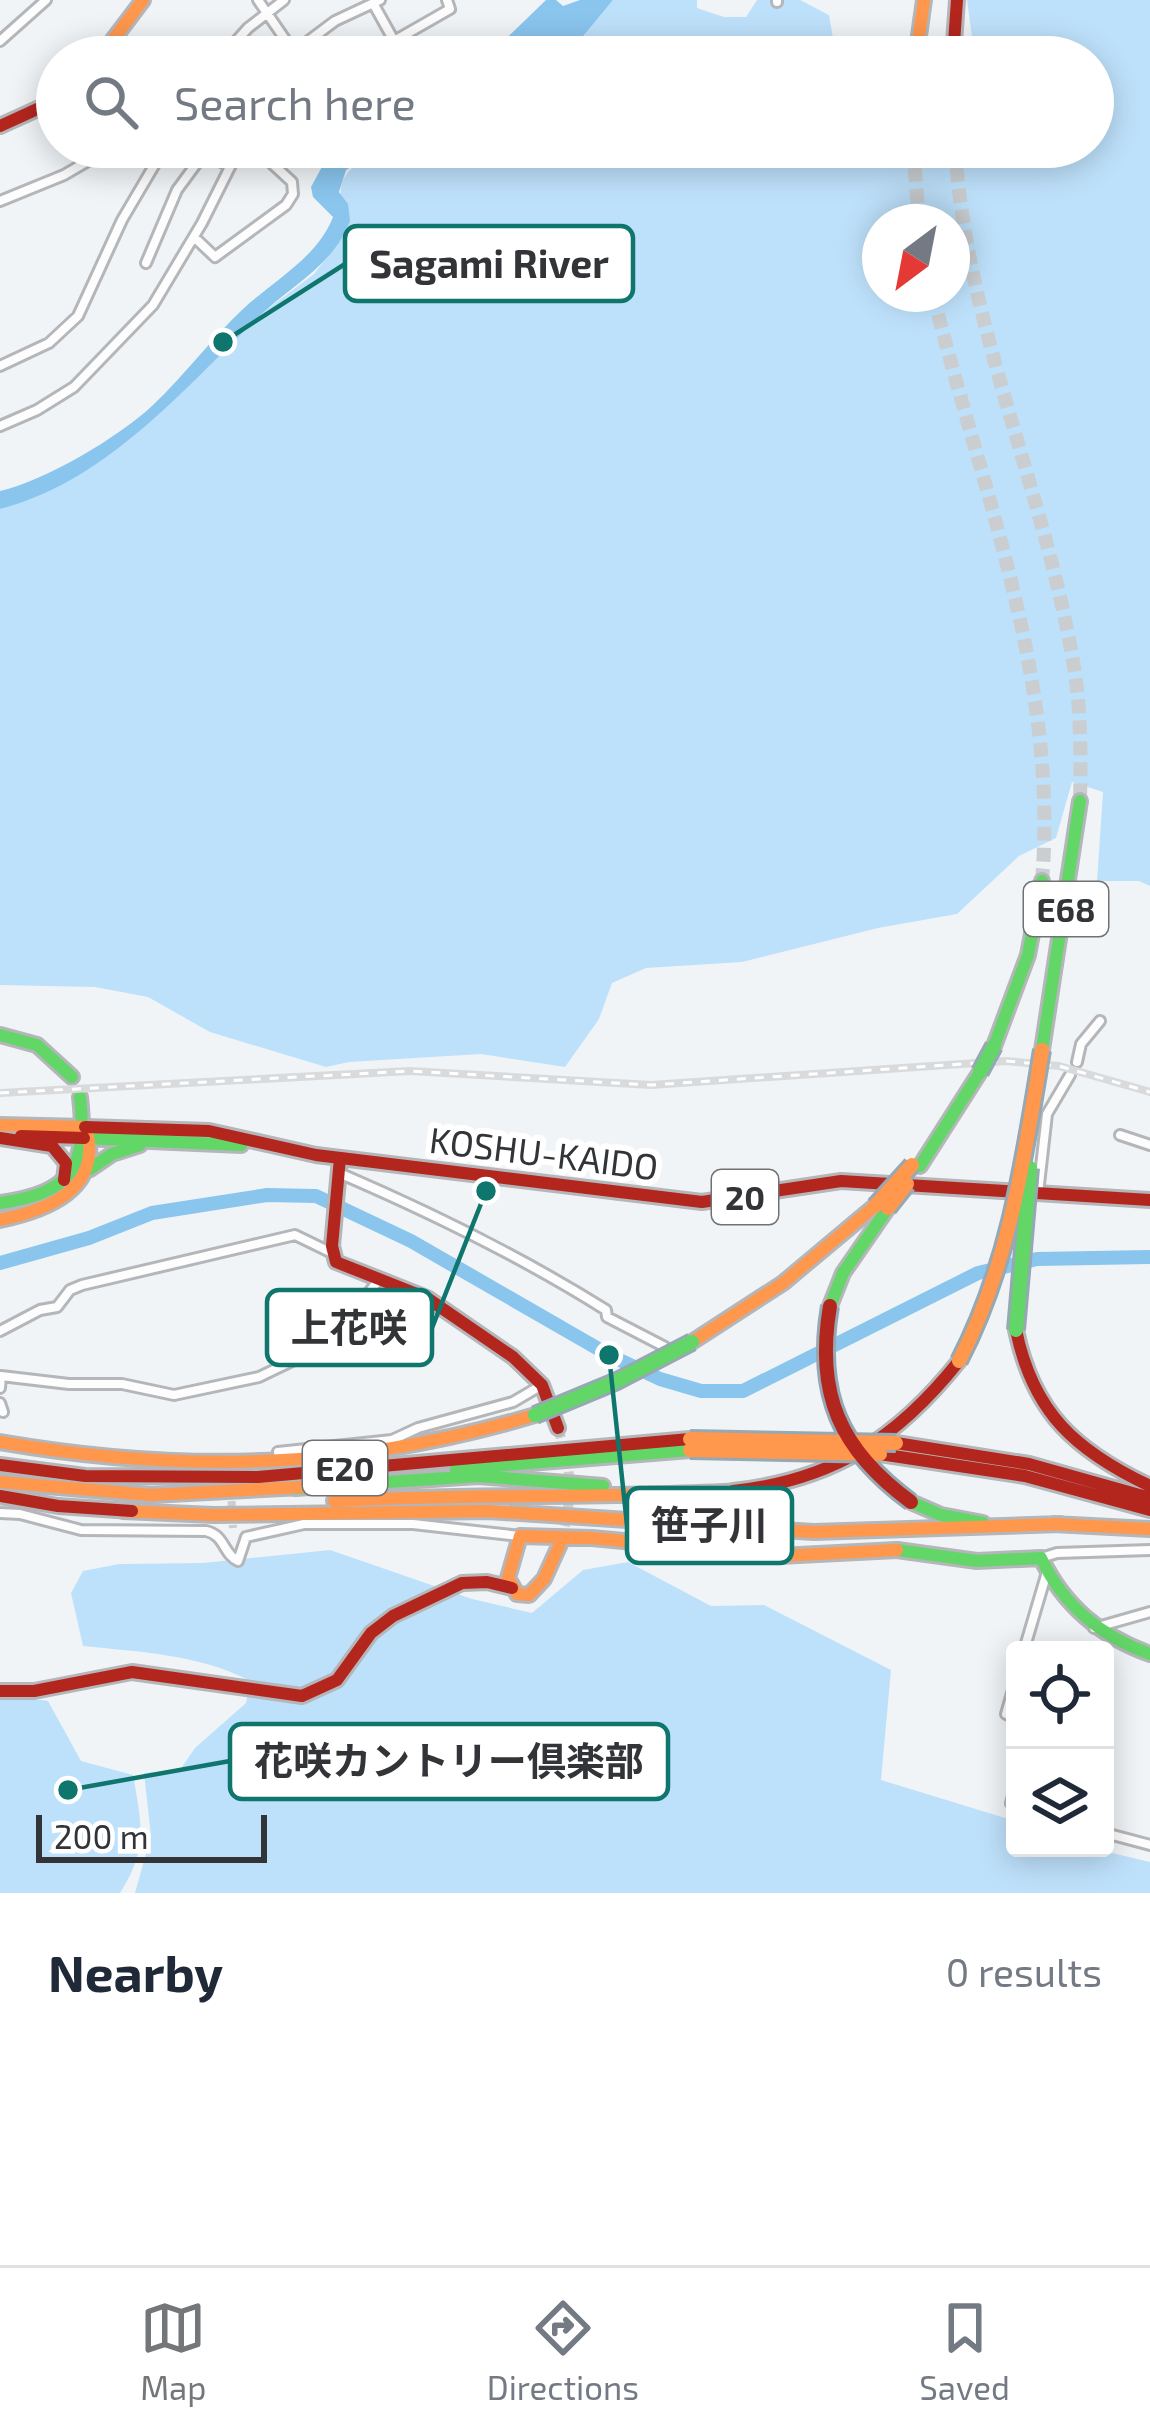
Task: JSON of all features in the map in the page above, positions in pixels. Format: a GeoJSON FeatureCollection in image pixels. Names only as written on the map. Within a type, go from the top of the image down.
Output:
{"type":"FeatureCollection","features":[{"type":"Feature","properties":{"kind":"main road"},"geometry":{"type":"LineString","coordinates":[[919,36],[924,0]]}},
{"type":"Feature","properties":{"kind":"main road"},"geometry":{"type":"LineString","coordinates":[[954,36],[957,0]]}},
{"type":"Feature","properties":{"kind":"main road"},"geometry":{"type":"LineString","coordinates":[[115,36],[140,1]]}},
{"type":"Feature","properties":{"kind":"main road"},"geometry":{"type":"LineString","coordinates":[[0,125],[36,109]]}},
{"type":"Feature","properties":{"kind":"main road","name":"E68"},"geometry":{"type":"LineString","coordinates":[[1043,1050],[1080,801]]}},
{"type":"Feature","properties":{"kind":"main road","name":"E68"},"geometry":{"type":"LineString","coordinates":[[881,1207],[968,1094],[994,1046],[1028,955],[1042,881]]}},
{"type":"Feature","properties":{"kind":"main road"},"geometry":{"type":"LineString","coordinates":[[0,1035],[37,1045],[72,1077]]}},
{"type":"Feature","properties":{"kind":"main road"},"geometry":{"type":"LineString","coordinates":[[1043,1050],[1017,1284],[1016,1330],[1028,1380],[1053,1421],[1093,1457],[1150,1486]]}},
{"type":"Feature","properties":{"kind":"main road"},"geometry":{"type":"LineString","coordinates":[[123,1510],[251,1509],[450,1494],[676,1496],[742,1491],[799,1480],[869,1448],[927,1402],[959,1361],[982,1318],[1004,1255],[1043,1050]]}},
{"type":"Feature","properties":{"kind":"main road"},"geometry":{"type":"LineString","coordinates":[[0,1203],[44,1197],[62,1185],[79,1162],[86,1134],[83,1098],[104,1118],[133,1128]]}},
{"type":"Feature","properties":{"kind":"main road","name":"KOSHU-KAIDO"},"geometry":{"type":"LineString","coordinates":[[0,1125],[288,1150]]}},
{"type":"Feature","properties":{"kind":"main road","name":"KOSHU-KAIDO"},"geometry":{"type":"LineString","coordinates":[[0,1137],[133,1128],[209,1131],[339,1165],[702,1202],[826,1182],[1150,1200]]}},
{"type":"Feature","properties":{"kind":"main road"},"geometry":{"type":"LineString","coordinates":[[86,1134],[93,1150],[86,1172]]}},
{"type":"Feature","properties":{"kind":"main road"},"geometry":{"type":"LineString","coordinates":[[0,1137],[52,1146],[66,1162],[62,1185]]}},
{"type":"Feature","properties":{"kind":"main road"},"geometry":{"type":"LineString","coordinates":[[0,1220],[56,1202],[103,1159],[128,1147],[193,1142]]}},
{"type":"Feature","properties":{"kind":"main road"},"geometry":{"type":"LineString","coordinates":[[339,1165],[332,1250],[341,1266],[380,1278],[450,1311],[513,1357],[542,1385],[558,1428]]}},
{"type":"Feature","properties":{"kind":"main road"},"geometry":{"type":"LineString","coordinates":[[881,1207],[830,1306],[822,1361],[835,1416],[863,1463],[911,1502],[971,1522],[1150,1529]]}},
{"type":"Feature","properties":{"kind":"main road"},"geometry":{"type":"LineString","coordinates":[[0,1442],[86,1457],[180,1464],[290,1460],[427,1444],[488,1431],[597,1390],[692,1342],[783,1283],[881,1207]]}},
{"type":"Feature","properties":{"kind":"main road"},"geometry":{"type":"LineString","coordinates":[[0,1432],[68,1448],[180,1464]]}},
{"type":"Feature","properties":{"kind":"main road","name":"E20"},"geometry":{"type":"LineString","coordinates":[[0,1461],[96,1478],[168,1480],[690,1444],[896,1443],[1029,1465],[1150,1498]]}},
{"type":"Feature","properties":{"kind":"main road","name":"E20"},"geometry":{"type":"LineString","coordinates":[[0,1482],[134,1495],[295,1488],[690,1444],[880,1454],[1025,1476],[1150,1510]]}},
{"type":"Feature","properties":{"kind":"main road"},"geometry":{"type":"LineString","coordinates":[[295,1488],[497,1476],[661,1491],[742,1491]]}},
{"type":"Feature","properties":{"kind":"main road"},"geometry":{"type":"LineString","coordinates":[[0,1496],[169,1514],[504,1511],[834,1533],[1061,1524]]}},
{"type":"Feature","properties":{"kind":"main road"},"geometry":{"type":"LineString","coordinates":[[512,1588],[509,1566],[520,1536],[778,1556],[904,1550],[1044,1565],[1094,1628],[1112,1641],[1150,1654]]}},
{"type":"Feature","properties":{"kind":"main road"},"geometry":{"type":"LineString","coordinates":[[0,1691],[49,1691],[106,1673],[132,1672],[302,1696],[337,1680],[371,1633],[393,1616],[462,1582],[487,1582],[520,1595],[536,1591],[560,1544]]}},
{"type":"Feature","properties":{"kind":"street"},"geometry":{"type":"LineString","coordinates":[[0,41],[46,0]]}},
{"type":"Feature","properties":{"kind":"street"},"geometry":{"type":"LineString","coordinates":[[258,0],[280,36]]}},
{"type":"Feature","properties":{"kind":"street"},"geometry":{"type":"LineString","coordinates":[[243,36],[284,0]]}},
{"type":"Feature","properties":{"kind":"street"},"geometry":{"type":"LineString","coordinates":[[401,36],[450,9],[447,0]]}},
{"type":"Feature","properties":{"kind":"street"},"geometry":{"type":"LineString","coordinates":[[315,36],[376,2],[392,36]]}},
{"type":"Feature","properties":{"kind":"street"},"geometry":{"type":"LineString","coordinates":[[0,201],[76,168]]}},
{"type":"Feature","properties":{"kind":"street"},"geometry":{"type":"LineString","coordinates":[[0,367],[68,330],[153,168]]}},
{"type":"Feature","properties":{"kind":"street"},"geometry":{"type":"LineString","coordinates":[[146,263],[177,190],[193,168]]}},
{"type":"Feature","properties":{"kind":"street"},"geometry":{"type":"LineString","coordinates":[[0,426],[37,410],[84,376],[153,305],[229,168]]}},
{"type":"Feature","properties":{"kind":"street"},"geometry":{"type":"LineString","coordinates":[[194,237],[215,257],[286,205],[293,194],[292,182],[277,168]]}},
{"type":"Feature","properties":{"kind":"street"},"geometry":{"type":"LineString","coordinates":[[1077,1062],[1082,1044],[1100,1021]]}},
{"type":"Feature","properties":{"kind":"street"},"geometry":{"type":"LineString","coordinates":[[1037,1195],[1048,1114],[1070,1075]]}},
{"type":"Feature","properties":{"kind":"street"},"geometry":{"type":"LineString","coordinates":[[1120,1135],[1150,1145]]}},
{"type":"Feature","properties":{"kind":"street"},"geometry":{"type":"LineString","coordinates":[[339,1165],[556,1279],[606,1310],[607,1317],[665,1347]]}},
{"type":"Feature","properties":{"kind":"street"},"geometry":{"type":"LineString","coordinates":[[0,1331],[40,1310],[57,1307],[70,1290],[82,1285],[240,1246],[295,1235],[332,1250]]}},
{"type":"Feature","properties":{"kind":"street"},"geometry":{"type":"LineString","coordinates":[[0,1388],[1,1376],[122,1384],[174,1395],[259,1377],[317,1348],[349,1319],[380,1278]]}},
{"type":"Feature","properties":{"kind":"street"},"geometry":{"type":"LineString","coordinates":[[278,1452],[392,1440],[418,1428],[513,1402],[542,1385]]}},
{"type":"Feature","properties":{"kind":"street"},"geometry":{"type":"LineString","coordinates":[[0,1513],[81,1529],[206,1531],[219,1536],[238,1561],[246,1537],[304,1524],[413,1524],[520,1536]]}},
{"type":"Feature","properties":{"kind":"street"},"geometry":{"type":"LineString","coordinates":[[1026,1641],[1044,1565],[1057,1553],[1150,1550]]}},
{"type":"Feature","properties":{"kind":"street"},"geometry":{"type":"LineString","coordinates":[[1094,1628],[1150,1612]]}},
{"type":"Feature","properties":{"kind":"street"},"geometry":{"type":"LineString","coordinates":[[1114,1835],[1150,1845]]}},
{"type":"Feature","properties":{"kind":"shaded area"},"geometry":{"type":"Polygon","coordinates":[[[546,0],[563,6],[580,0],[613,0],[583,36],[509,36],[546,0]]]}},
{"type":"Feature","properties":{"kind":"shaded area"},"geometry":{"type":"Polygon","coordinates":[[[613,0],[697,0],[697,8],[724,17],[746,17],[757,0],[800,0],[829,15],[833,36],[583,36],[613,0]]]}},
{"type":"Feature","properties":{"kind":"shaded area"},"geometry":{"type":"Polygon","coordinates":[[[967,0],[1150,0],[1150,886],[1139,881],[1097,881],[1103,792],[1072,782],[1056,838],[1019,856],[957,914],[742,962],[646,968],[612,983],[599,1019],[565,1067],[481,1054],[326,1067],[210,1032],[148,997],[95,987],[0,985],[0,509],[109,455],[269,308],[314,274],[346,232],[343,181],[353,168],[1114,168],[1114,36],[972,36],[967,0]]]}},
{"type":"Feature","properties":{"kind":"shaded area"},"geometry":{"type":"Polygon","coordinates":[[[321,168],[349,168],[339,192],[348,204],[350,221],[324,261],[110,454],[39,496],[0,509],[0,491],[59,468],[139,417],[243,309],[306,256],[333,217],[313,197],[311,187],[321,168]]]}},
{"type":"Feature","properties":{"kind":"shaded area"},"geometry":{"type":"Polygon","coordinates":[[[330,1550],[472,1599],[532,1613],[583,1570],[628,1562],[711,1606],[764,1605],[891,1670],[881,1780],[1006,1818],[1006,1857],[1114,1853],[1150,1862],[1150,1893],[135,1893],[151,1836],[144,1773],[180,1770],[195,1748],[246,1703],[250,1681],[190,1660],[83,1646],[71,1593],[83,1571],[119,1564],[203,1563],[330,1550]]]}},
{"type":"Feature","properties":{"kind":"shaded area"},"geometry":{"type":"Polygon","coordinates":[[[0,1699],[48,1701],[81,1761],[133,1775],[139,1850],[120,1893],[0,1893],[0,1699]]]}},
{"type":"Feature","properties":{"kind":"waterway"},"geometry":{"type":"LineString","coordinates":[[0,1263],[89,1238],[152,1213],[267,1195],[316,1196],[411,1241],[609,1355],[660,1379],[701,1391],[743,1391],[978,1273],[1037,1259],[1150,1257]]}},
{"type":"Feature","properties":{"kind":"tunnel"},"geometry":{"type":"LineString","coordinates":[[915,168],[918,204]]}},
{"type":"Feature","properties":{"kind":"tunnel"},"geometry":{"type":"LineString","coordinates":[[957,168],[974,281],[1046,541],[1075,673],[1080,801]]}},
{"type":"Feature","properties":{"kind":"tunnel"},"geometry":{"type":"LineString","coordinates":[[938,312],[1028,657],[1044,805],[1042,881]]}},
{"type":"Feature","properties":{"kind":"tunnel"},"geometry":{"type":"LineString","coordinates":[[558,1428],[570,1484],[561,1541]]}},
{"type":"Feature","properties":{"kind":"tunnel"},"geometry":{"type":"LineString","coordinates":[[229,1453],[233,1528]]}},
{"type":"Feature","properties":{"kind":"railway"},"geometry":{"type":"LineString","coordinates":[[0,1093],[410,1071],[651,1085],[1006,1061],[1059,1066],[1150,1092]]}},
{"type":"Feature","properties":{"kind":"traffic: fast"},"geometry":{"type":"LineString","coordinates":[[1042,1050],[1080,801]]}},
{"type":"Feature","properties":{"kind":"traffic: fast"},"geometry":{"type":"LineString","coordinates":[[994,1046],[1028,955],[1042,881]]}},
{"type":"Feature","properties":{"kind":"traffic: fast"},"geometry":{"type":"LineString","coordinates":[[0,1035],[37,1045],[72,1077]]}},
{"type":"Feature","properties":{"kind":"traffic: fast"},"geometry":{"type":"LineString","coordinates":[[980,1072],[994,1046]]}},
{"type":"Feature","properties":{"kind":"traffic: fast"},"geometry":{"type":"LineString","coordinates":[[920,1166],[980,1072]]}},
{"type":"Feature","properties":{"kind":"traffic: fast"},"geometry":{"type":"LineString","coordinates":[[0,1203],[44,1192],[70,1173],[81,1142],[80,1097]]}},
{"type":"Feature","properties":{"kind":"traffic: fast"},"geometry":{"type":"LineString","coordinates":[[84,1138],[241,1145]]}},
{"type":"Feature","properties":{"kind":"traffic: fast"},"geometry":{"type":"LineString","coordinates":[[90,1169],[112,1154],[140,1145]]}},
{"type":"Feature","properties":{"kind":"traffic: fast"},"geometry":{"type":"LineString","coordinates":[[1016,1330],[1030,1168]]}},
{"type":"Feature","properties":{"kind":"traffic: fast"},"geometry":{"type":"LineString","coordinates":[[830,1306],[843,1273],[888,1208]]}},
{"type":"Feature","properties":{"kind":"traffic: fast"},"geometry":{"type":"LineString","coordinates":[[535,1415],[617,1381],[692,1342]]}},
{"type":"Feature","properties":{"kind":"traffic: fast"},"geometry":{"type":"LineString","coordinates":[[456,1469],[690,1450]]}},
{"type":"Feature","properties":{"kind":"traffic: fast"},"geometry":{"type":"LineString","coordinates":[[295,1488],[478,1476],[603,1486]]}},
{"type":"Feature","properties":{"kind":"traffic: fast"},"geometry":{"type":"LineString","coordinates":[[911,1502],[941,1515],[983,1523]]}},
{"type":"Feature","properties":{"kind":"traffic: fast"},"geometry":{"type":"LineString","coordinates":[[897,1550],[977,1561],[1041,1558],[1061,1591],[1085,1617],[1150,1654]]}},
{"type":"Feature","properties":{"kind":"traffic: slow"},"geometry":{"type":"LineString","coordinates":[[116,36],[143,0]]}},
{"type":"Feature","properties":{"kind":"traffic: slow"},"geometry":{"type":"LineString","coordinates":[[919,36],[924,0]]}},
{"type":"Feature","properties":{"kind":"traffic: slow"},"geometry":{"type":"LineString","coordinates":[[959,1361],[1003,1248],[1042,1050]]}},
{"type":"Feature","properties":{"kind":"traffic: slow"},"geometry":{"type":"LineString","coordinates":[[0,1125],[85,1127]]}},
{"type":"Feature","properties":{"kind":"traffic: slow"},"geometry":{"type":"LineString","coordinates":[[0,1220],[36,1210],[67,1194],[86,1168],[87,1131]]}},
{"type":"Feature","properties":{"kind":"traffic: slow"},"geometry":{"type":"LineString","coordinates":[[875,1206],[912,1165]]}},
{"type":"Feature","properties":{"kind":"traffic: slow"},"geometry":{"type":"LineString","coordinates":[[888,1208],[907,1184]]}},
{"type":"Feature","properties":{"kind":"traffic: slow"},"geometry":{"type":"LineString","coordinates":[[692,1342],[783,1283],[875,1206]]}},
{"type":"Feature","properties":{"kind":"traffic: slow"},"geometry":{"type":"LineString","coordinates":[[0,1442],[137,1459],[269,1461],[401,1446],[535,1415]]}},
{"type":"Feature","properties":{"kind":"traffic: slow"},"geometry":{"type":"LineString","coordinates":[[690,1439],[896,1443]]}},
{"type":"Feature","properties":{"kind":"traffic: slow"},"geometry":{"type":"LineString","coordinates":[[690,1450],[880,1454]]}},
{"type":"Feature","properties":{"kind":"traffic: slow"},"geometry":{"type":"LineString","coordinates":[[0,1482],[151,1495],[302,1487]]}},
{"type":"Feature","properties":{"kind":"traffic: slow"},"geometry":{"type":"LineString","coordinates":[[334,1501],[742,1491]]}},
{"type":"Feature","properties":{"kind":"traffic: slow"},"geometry":{"type":"LineString","coordinates":[[123,1511],[214,1515],[488,1511],[814,1532],[1061,1524]]}},
{"type":"Feature","properties":{"kind":"traffic: slow"},"geometry":{"type":"LineString","coordinates":[[1053,1524],[1150,1529]]}},
{"type":"Feature","properties":{"kind":"traffic: slow"},"geometry":{"type":"LineString","coordinates":[[560,1544],[544,1579],[529,1595],[517,1594],[508,1578],[520,1536],[779,1556],[897,1550]]}},
{"type":"Feature","properties":{"kind":"traffic: jam"},"geometry":{"type":"LineString","coordinates":[[954,36],[957,0]]}},
{"type":"Feature","properties":{"kind":"traffic: jam"},"geometry":{"type":"LineString","coordinates":[[0,126],[36,110]]}},
{"type":"Feature","properties":{"kind":"traffic: jam"},"geometry":{"type":"LineString","coordinates":[[85,1127],[209,1131],[316,1155],[702,1202],[841,1181],[1150,1200]]}},
{"type":"Feature","properties":{"kind":"traffic: jam"},"geometry":{"type":"LineString","coordinates":[[21,1136],[84,1138]]}},
{"type":"Feature","properties":{"kind":"traffic: jam"},"geometry":{"type":"LineString","coordinates":[[0,1138],[52,1146],[66,1163],[64,1180]]}},
{"type":"Feature","properties":{"kind":"traffic: jam"},"geometry":{"type":"LineString","coordinates":[[340,1158],[332,1246],[336,1262],[427,1298],[513,1357],[542,1385],[558,1428]]}},
{"type":"Feature","properties":{"kind":"traffic: jam"},"geometry":{"type":"LineString","coordinates":[[830,1306],[826,1366],[838,1417],[866,1462],[911,1502]]}},
{"type":"Feature","properties":{"kind":"traffic: jam"},"geometry":{"type":"LineString","coordinates":[[1016,1330],[1034,1384],[1062,1426],[1100,1459],[1150,1486]]}},
{"type":"Feature","properties":{"kind":"traffic: jam"},"geometry":{"type":"LineString","coordinates":[[733,1491],[802,1477],[860,1451],[912,1413],[959,1361]]}},
{"type":"Feature","properties":{"kind":"traffic: jam"},"geometry":{"type":"LineString","coordinates":[[0,1465],[85,1476],[258,1477],[690,1439]]}},
{"type":"Feature","properties":{"kind":"traffic: jam"},"geometry":{"type":"LineString","coordinates":[[896,1443],[1029,1464],[1150,1498]]}},
{"type":"Feature","properties":{"kind":"traffic: jam"},"geometry":{"type":"LineString","coordinates":[[880,1454],[1025,1476],[1150,1510]]}},
{"type":"Feature","properties":{"kind":"traffic: jam"},"geometry":{"type":"LineString","coordinates":[[0,1496],[132,1511]]}},
{"type":"Feature","properties":{"kind":"traffic: jam"},"geometry":{"type":"LineString","coordinates":[[0,1691],[34,1691],[132,1672],[302,1696],[337,1680],[371,1633],[393,1616],[462,1583],[512,1588]]}},
{"type":"Feature","properties":{"kind":"place","name":"Sagami River"},"geometry":{"type":"Point","coordinates":[223,342]}},
{"type":"Feature","properties":{"kind":"place","name":"上花咲"},"geometry":{"type":"Point","coordinates":[486,1191]}},
{"type":"Feature","properties":{"kind":"place","name":"笹子川"},"geometry":{"type":"Point","coordinates":[609,1355]}},
{"type":"Feature","properties":{"kind":"place","name":"花咲カントリー倶楽部"},"geometry":{"type":"Point","coordinates":[68,1790]}}]}
